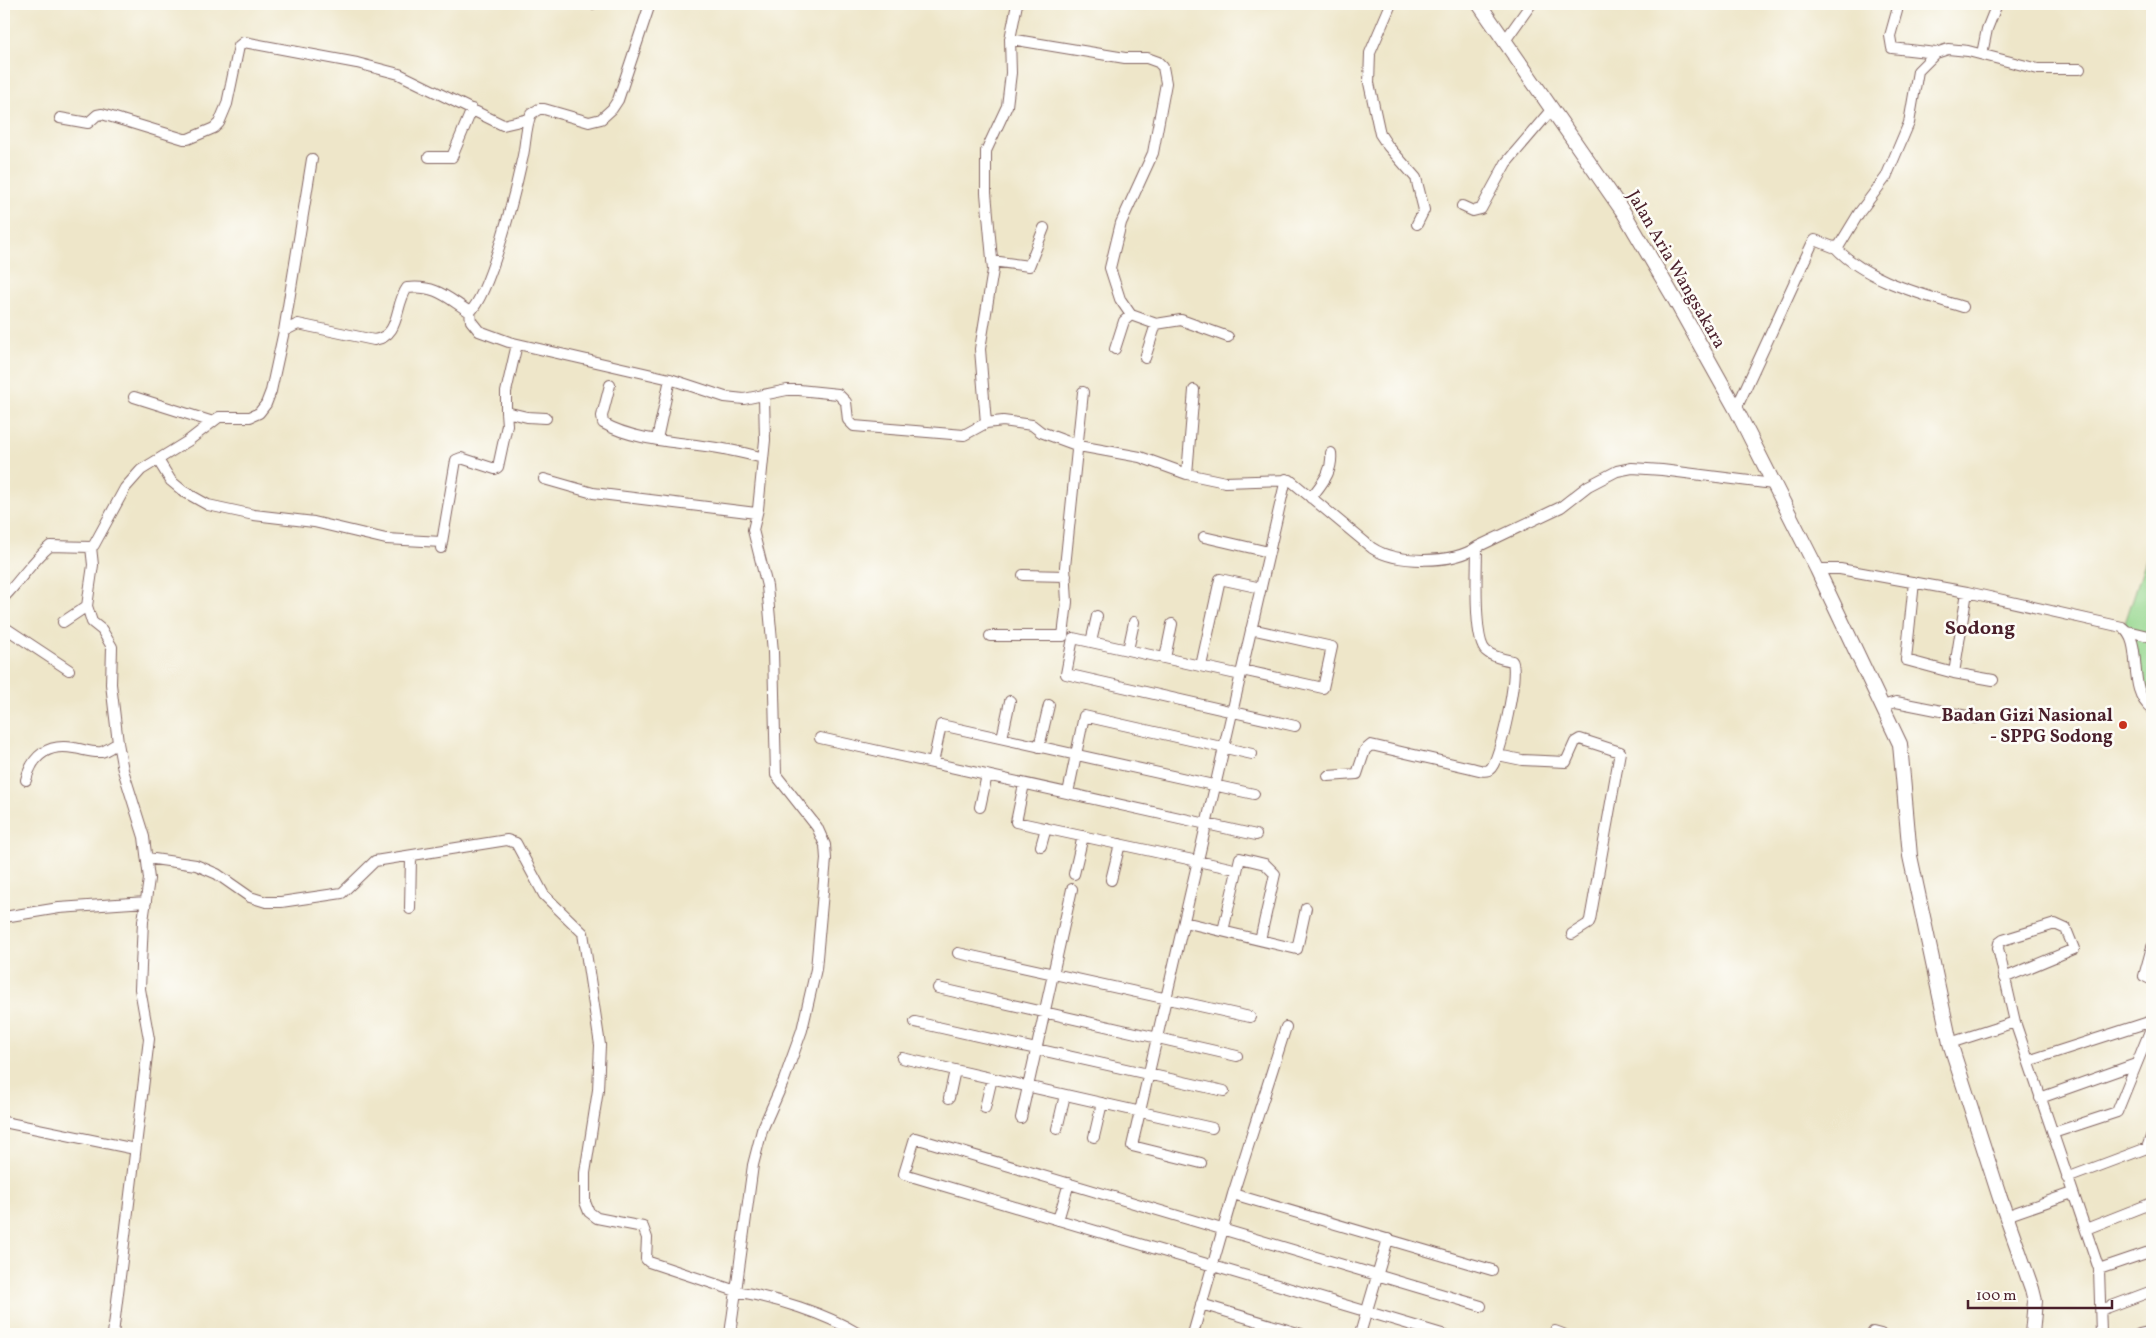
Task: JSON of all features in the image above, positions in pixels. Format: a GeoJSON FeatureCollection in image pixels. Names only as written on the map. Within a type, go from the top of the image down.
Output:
{"type":"FeatureCollection","features":[{"type":"Feature","properties":{"kind":"street"},"geometry":{"type":"LineString","coordinates":[[60,118],[88,123],[102,114],[161,134],[184,139],[194,137],[214,128],[219,123],[227,104],[239,46],[244,42],[357,63],[400,74],[503,125],[529,119],[539,109],[589,122],[601,119],[612,109],[618,100],[650,4]]}},
{"type":"Feature","properties":{"kind":"street"},"geometry":{"type":"LineString","coordinates":[[986,423],[980,349],[993,282],[986,194],[986,151],[1008,106],[1011,73],[1010,39],[1017,4]]}},
{"type":"Feature","properties":{"kind":"street"},"geometry":{"type":"LineString","coordinates":[[1391,4],[1370,54],[1369,82],[1380,134],[1418,183],[1424,210],[1417,224]]}},
{"type":"Feature","properties":{"kind":"street","name":"Jalan Aria Wangsakara"},"geometry":{"type":"LineString","coordinates":[[1479,4],[1624,213],[1674,298],[1736,409],[1817,569],[1900,744],[1910,856],[1950,1043],[2006,1216],[2032,1289],[2034,1301],[2032,1334]]}},
{"type":"Feature","properties":{"kind":"street"},"geometry":{"type":"LineString","coordinates":[[1504,42],[1531,4]]}},
{"type":"Feature","properties":{"kind":"street"},"geometry":{"type":"LineString","coordinates":[[1982,54],[1987,29],[1997,4]]}},
{"type":"Feature","properties":{"kind":"street"},"geometry":{"type":"LineString","coordinates":[[1896,11],[1890,36],[1892,48],[1936,53],[1948,49],[1982,54],[2038,69],[2080,69]]}},
{"type":"Feature","properties":{"kind":"street"},"geometry":{"type":"LineString","coordinates":[[1010,39],[1125,58],[1147,58],[1158,62],[1163,67],[1166,84],[1153,153],[1121,224],[1110,263],[1120,299],[1131,315],[1156,324],[1181,320],[1228,337]]}},
{"type":"Feature","properties":{"kind":"street"},"geometry":{"type":"LineString","coordinates":[[1836,248],[1840,246],[1859,212],[1886,177],[1909,123],[1918,71],[1936,53]]}},
{"type":"Feature","properties":{"kind":"street"},"geometry":{"type":"LineString","coordinates":[[429,157],[452,157],[472,108]]}},
{"type":"Feature","properties":{"kind":"street"},"geometry":{"type":"LineString","coordinates":[[1462,206],[1473,211],[1481,209],[1506,163],[1552,109]]}},
{"type":"Feature","properties":{"kind":"street"},"geometry":{"type":"LineString","coordinates":[[470,312],[477,305],[492,267],[523,158],[529,119]]}},
{"type":"Feature","properties":{"kind":"street"},"geometry":{"type":"LineString","coordinates":[[113,1334],[149,1040],[140,989],[143,921],[150,879],[144,836],[123,770],[118,743],[110,684],[112,647],[102,630],[92,622],[87,606],[93,565],[91,547],[131,478],[188,441],[219,416],[250,417],[259,413],[266,404],[271,391],[284,331],[312,159]]}},
{"type":"Feature","properties":{"kind":"street"},"geometry":{"type":"LineString","coordinates":[[992,261],[1029,266],[1044,228]]}},
{"type":"Feature","properties":{"kind":"street"},"geometry":{"type":"LineString","coordinates":[[1736,409],[1815,240],[1836,248],[1846,258],[1890,282],[1964,307]]}},
{"type":"Feature","properties":{"kind":"street"},"geometry":{"type":"LineString","coordinates":[[284,331],[298,324],[374,340],[382,339],[392,331],[407,288],[432,288],[470,312]]}},
{"type":"Feature","properties":{"kind":"street"},"geometry":{"type":"LineString","coordinates":[[470,312],[471,321],[479,331],[517,344],[670,379],[734,399],[764,397],[787,390],[838,394],[846,402],[850,423],[873,428],[964,435],[986,423],[1003,421],[1032,425],[1041,432],[1079,446],[1140,457],[1187,474],[1225,482],[1286,479],[1294,482],[1372,548],[1387,555],[1429,561],[1477,547],[1560,507],[1588,486],[1617,470],[1632,468],[1662,470],[1773,484]]}},
{"type":"Feature","properties":{"kind":"street"},"geometry":{"type":"LineString","coordinates":[[1115,349],[1124,321],[1131,315]]}},
{"type":"Feature","properties":{"kind":"street"},"geometry":{"type":"LineString","coordinates":[[1145,358],[1156,324]]}},
{"type":"Feature","properties":{"kind":"street"},"geometry":{"type":"LineString","coordinates":[[158,460],[177,486],[208,505],[254,515],[314,522],[386,538],[442,545],[456,460],[461,458],[492,468],[498,467],[507,425],[506,392],[517,344]]}},
{"type":"Feature","properties":{"kind":"street"},"geometry":{"type":"LineString","coordinates":[[657,439],[670,379]]}},
{"type":"Feature","properties":{"kind":"street"},"geometry":{"type":"LineString","coordinates":[[610,385],[602,416],[603,423],[619,430],[657,439],[730,450],[763,458]]}},
{"type":"Feature","properties":{"kind":"street"},"geometry":{"type":"LineString","coordinates":[[1187,474],[1194,390]]}},
{"type":"Feature","properties":{"kind":"street"},"geometry":{"type":"LineString","coordinates":[[990,636],[1063,636],[1067,602],[1066,576],[1084,392]]}},
{"type":"Feature","properties":{"kind":"street"},"geometry":{"type":"LineString","coordinates":[[134,397],[210,422]]}},
{"type":"Feature","properties":{"kind":"street"},"geometry":{"type":"LineString","coordinates":[[730,1334],[752,1165],[762,1130],[784,1080],[802,1030],[816,968],[826,859],[825,845],[817,827],[776,775],[773,652],[767,586],[753,530],[758,509],[766,440],[764,397]]}},
{"type":"Feature","properties":{"kind":"street"},"geometry":{"type":"LineString","coordinates":[[506,412],[527,417],[546,418]]}},
{"type":"Feature","properties":{"kind":"street"},"geometry":{"type":"LineString","coordinates":[[1311,498],[1330,472],[1332,465],[1331,452]]}},
{"type":"Feature","properties":{"kind":"street"},"geometry":{"type":"LineString","coordinates":[[544,479],[593,493],[756,514]]}},
{"type":"Feature","properties":{"kind":"street"},"geometry":{"type":"LineString","coordinates":[[1201,1163],[1132,1146],[1286,479]]}},
{"type":"Feature","properties":{"kind":"street"},"geometry":{"type":"LineString","coordinates":[[1204,536],[1269,552]]}},
{"type":"Feature","properties":{"kind":"street"},"geometry":{"type":"LineString","coordinates":[[4,598],[35,559],[50,546],[57,544],[91,547]]}},
{"type":"Feature","properties":{"kind":"street"},"geometry":{"type":"LineString","coordinates":[[1328,776],[1357,774],[1365,750],[1371,745],[1487,771],[1491,769],[1498,755],[1514,687],[1515,668],[1512,661],[1496,657],[1487,652],[1482,646],[1477,610],[1477,547]]}},
{"type":"Feature","properties":{"kind":"street"},"geometry":{"type":"LineString","coordinates":[[1817,569],[1840,569],[1967,592],[2115,625],[2127,631],[2152,636]]}},
{"type":"Feature","properties":{"kind":"street"},"geometry":{"type":"LineString","coordinates":[[1023,575],[1066,576]]}},
{"type":"Feature","properties":{"kind":"street"},"geometry":{"type":"LineString","coordinates":[[1201,666],[1220,579],[1261,588]]}},
{"type":"Feature","properties":{"kind":"street"},"geometry":{"type":"LineString","coordinates":[[1914,582],[1906,660],[1954,673],[1992,680]]}},
{"type":"Feature","properties":{"kind":"street"},"geometry":{"type":"LineString","coordinates":[[1954,673],[1967,592]]}},
{"type":"Feature","properties":{"kind":"street"},"geometry":{"type":"LineString","coordinates":[[63,622],[87,606]]}},
{"type":"Feature","properties":{"kind":"street"},"geometry":{"type":"LineString","coordinates":[[1092,642],[1097,616]]}},
{"type":"Feature","properties":{"kind":"street"},"geometry":{"type":"LineString","coordinates":[[1128,650],[1134,622]]}},
{"type":"Feature","properties":{"kind":"street"},"geometry":{"type":"LineString","coordinates":[[1165,658],[1172,624]]}},
{"type":"Feature","properties":{"kind":"street"},"geometry":{"type":"LineString","coordinates":[[4,627],[68,670]]}},
{"type":"Feature","properties":{"kind":"street"},"geometry":{"type":"LineString","coordinates":[[1251,629],[1332,647],[1323,688],[1201,666],[1073,638],[1066,674],[1294,726]]}},
{"type":"Feature","properties":{"kind":"street"},"geometry":{"type":"LineString","coordinates":[[2127,631],[2133,651],[2137,689],[2143,702],[2152,709]]}},
{"type":"Feature","properties":{"kind":"street"},"geometry":{"type":"LineString","coordinates":[[1002,738],[1010,701]]}},
{"type":"Feature","properties":{"kind":"street"},"geometry":{"type":"LineString","coordinates":[[1882,706],[1896,702],[1977,718]]}},
{"type":"Feature","properties":{"kind":"street"},"geometry":{"type":"LineString","coordinates":[[1039,747],[1049,704]]}},
{"type":"Feature","properties":{"kind":"street"},"geometry":{"type":"LineString","coordinates":[[1068,793],[1084,716],[1252,754]]}},
{"type":"Feature","properties":{"kind":"street"},"geometry":{"type":"LineString","coordinates":[[933,763],[941,725],[1254,794]]}},
{"type":"Feature","properties":{"kind":"street"},"geometry":{"type":"LineString","coordinates":[[820,738],[1256,835]]}},
{"type":"Feature","properties":{"kind":"street"},"geometry":{"type":"LineString","coordinates":[[1498,755],[1522,760],[1566,762],[1575,742],[1580,739],[1620,752],[1590,920],[1588,924],[1572,934]]}},
{"type":"Feature","properties":{"kind":"street"},"geometry":{"type":"LineString","coordinates":[[26,780],[33,761],[43,751],[65,747],[100,752],[118,743]]}},
{"type":"Feature","properties":{"kind":"street"},"geometry":{"type":"LineString","coordinates":[[980,807],[987,775]]}},
{"type":"Feature","properties":{"kind":"street"},"geometry":{"type":"LineString","coordinates":[[1024,784],[1016,822],[1230,868]]}},
{"type":"Feature","properties":{"kind":"street"},"geometry":{"type":"LineString","coordinates":[[1041,846],[1046,828]]}},
{"type":"Feature","properties":{"kind":"street"},"geometry":{"type":"LineString","coordinates":[[1074,874],[1083,836]]}},
{"type":"Feature","properties":{"kind":"street"},"geometry":{"type":"LineString","coordinates":[[147,858],[196,865],[217,874],[250,897],[266,902],[281,902],[342,893],[375,861],[411,857],[507,840],[516,843],[544,894],[583,932],[600,1045],[598,1090],[585,1173],[586,1208],[592,1216],[598,1218],[643,1227],[647,1238],[646,1259],[650,1262],[736,1291],[760,1295],[842,1324],[859,1334]]}},
{"type":"Feature","properties":{"kind":"street"},"geometry":{"type":"LineString","coordinates":[[1111,880],[1120,844]]}},
{"type":"Feature","properties":{"kind":"street"},"geometry":{"type":"LineString","coordinates":[[410,909],[411,857]]}},
{"type":"Feature","properties":{"kind":"street"},"geometry":{"type":"LineString","coordinates":[[1223,931],[1240,858],[1266,864],[1275,874],[1260,940]]}},
{"type":"Feature","properties":{"kind":"street"},"geometry":{"type":"LineString","coordinates":[[1021,1118],[1072,889]]}},
{"type":"Feature","properties":{"kind":"street"},"geometry":{"type":"LineString","coordinates":[[4,917],[59,908],[146,902]]}},
{"type":"Feature","properties":{"kind":"street"},"geometry":{"type":"LineString","coordinates":[[1184,922],[1297,949],[1306,908]]}},
{"type":"Feature","properties":{"kind":"street"},"geometry":{"type":"LineString","coordinates":[[2004,978],[2074,950],[2066,929],[2055,924],[1999,943],[2004,978],[2015,1022],[2098,1269],[2101,1334]]}},
{"type":"Feature","properties":{"kind":"street"},"geometry":{"type":"LineString","coordinates":[[2152,947],[2144,976],[2152,980]]}},
{"type":"Feature","properties":{"kind":"street"},"geometry":{"type":"LineString","coordinates":[[958,953],[1250,1017]]}},
{"type":"Feature","properties":{"kind":"street"},"geometry":{"type":"LineString","coordinates":[[938,988],[1237,1056]]}},
{"type":"Feature","properties":{"kind":"street"},"geometry":{"type":"LineString","coordinates":[[2028,1061],[2152,1021]]}},
{"type":"Feature","properties":{"kind":"street"},"geometry":{"type":"LineString","coordinates":[[915,1022],[1224,1091]]}},
{"type":"Feature","properties":{"kind":"street"},"geometry":{"type":"LineString","coordinates":[[1950,1043],[2015,1022]]}},
{"type":"Feature","properties":{"kind":"street"},"geometry":{"type":"LineString","coordinates":[[2053,1133],[2118,1112],[2123,1104],[2136,1064],[2152,1026]]}},
{"type":"Feature","properties":{"kind":"street"},"geometry":{"type":"LineString","coordinates":[[1193,1334],[1233,1194],[1286,1027]]}},
{"type":"Feature","properties":{"kind":"street"},"geometry":{"type":"LineString","coordinates":[[902,1058],[1212,1128]]}},
{"type":"Feature","properties":{"kind":"street"},"geometry":{"type":"LineString","coordinates":[[2040,1098],[2136,1064]]}},
{"type":"Feature","properties":{"kind":"street"},"geometry":{"type":"LineString","coordinates":[[949,1098],[955,1070]]}},
{"type":"Feature","properties":{"kind":"street"},"geometry":{"type":"LineString","coordinates":[[985,1108],[992,1078]]}},
{"type":"Feature","properties":{"kind":"street"},"geometry":{"type":"LineString","coordinates":[[1057,1129],[1065,1095]]}},
{"type":"Feature","properties":{"kind":"street"},"geometry":{"type":"LineString","coordinates":[[1094,1137],[1102,1103]]}},
{"type":"Feature","properties":{"kind":"street"},"geometry":{"type":"LineString","coordinates":[[4,1122],[135,1150]]}},
{"type":"Feature","properties":{"kind":"street"},"geometry":{"type":"LineString","coordinates":[[2067,1178],[2150,1149],[2152,1134]]}},
{"type":"Feature","properties":{"kind":"street"},"geometry":{"type":"LineString","coordinates":[[1442,1334],[904,1174],[915,1138],[1481,1306]]}},
{"type":"Feature","properties":{"kind":"street"},"geometry":{"type":"LineString","coordinates":[[1058,1220],[1069,1183]]}},
{"type":"Feature","properties":{"kind":"street"},"geometry":{"type":"LineString","coordinates":[[2006,1216],[2072,1193]]}},
{"type":"Feature","properties":{"kind":"street"},"geometry":{"type":"LineString","coordinates":[[1233,1194],[1492,1270]]}},
{"type":"Feature","properties":{"kind":"street"},"geometry":{"type":"LineString","coordinates":[[2086,1229],[2152,1203]]}},
{"type":"Feature","properties":{"kind":"street"},"geometry":{"type":"LineString","coordinates":[[1360,1334],[1388,1239]]}},
{"type":"Feature","properties":{"kind":"street"},"geometry":{"type":"LineString","coordinates":[[2098,1269],[2152,1251]]}},
{"type":"Feature","properties":{"kind":"street"},"geometry":{"type":"LineString","coordinates":[[2101,1310],[2152,1291]]}},
{"type":"Feature","properties":{"kind":"street"},"geometry":{"type":"LineString","coordinates":[[1201,1304],[1301,1334]]}},
{"type":"Feature","properties":{"kind":"street"},"geometry":{"type":"LineString","coordinates":[[1553,1334],[1555,1331],[1563,1334]]}},
{"type":"Feature","properties":{"kind":"street"},"geometry":{"type":"LineString","coordinates":[[2139,1334],[2152,1331]]}},
{"type":"Feature","properties":{"kind":"street"},"geometry":{"type":"LineString","coordinates":[[1872,1334],[1873,1332],[1881,1334]]}},
{"type":"Feature","properties":{"kind":"green space"},"geometry":{"type":"Polygon","coordinates":[[[2152,541],[2152,705],[2143,701],[2137,648],[2122,632],[2152,541]]]}},
{"type":"Feature","properties":{"kind":"place","name":"Badan Gizi Nasional - SPPG Sodong"},"geometry":{"type":"Point","coordinates":[2123,725]}},
{"type":"Feature","properties":{"kind":"district","name":"Sodong"},"geometry":{"type":"Point","coordinates":[1980,627]}}]}
